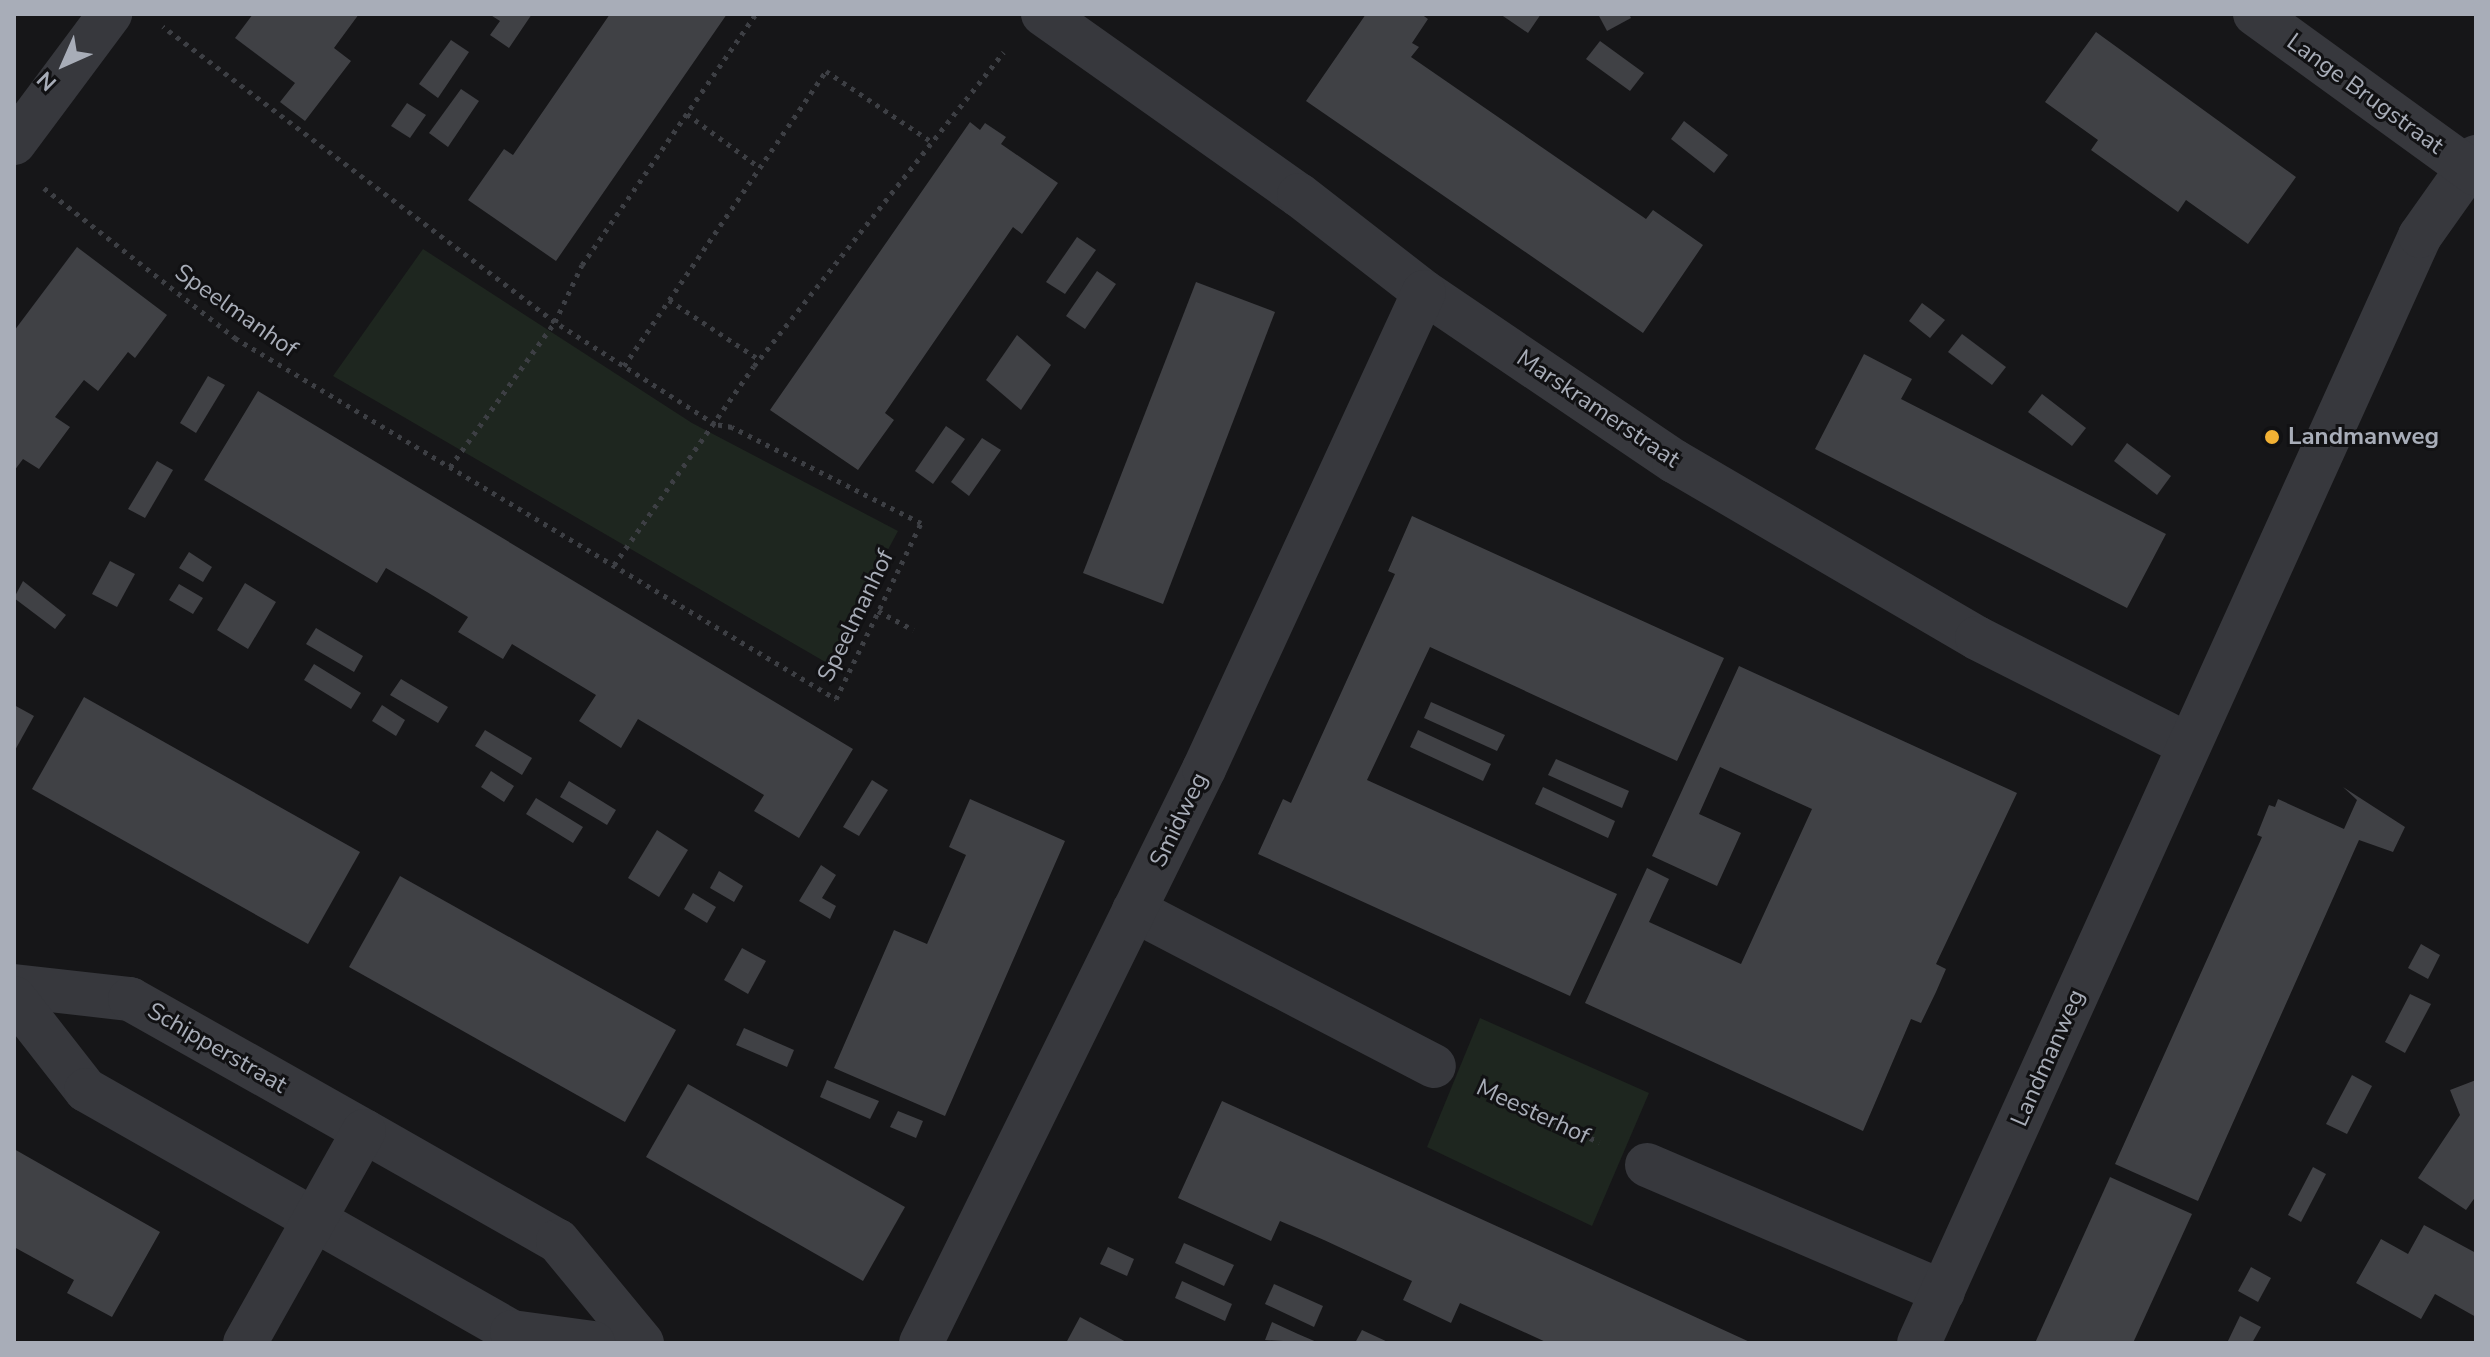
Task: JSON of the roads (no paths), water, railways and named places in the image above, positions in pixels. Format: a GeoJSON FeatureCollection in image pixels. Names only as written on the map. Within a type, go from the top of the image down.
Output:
{"type":"FeatureCollection","features":[{"type":"Feature","properties":{"kind":"street"},"geometry":{"type":"LineString","coordinates":[[14,143],[110,14]]}},
{"type":"Feature","properties":{"kind":"street","name":"Marskramerstraat"},"geometry":{"type":"LineString","coordinates":[[1043,14],[1299,195],[1424,292],[1674,461],[1977,638],[2189,745]]}},
{"type":"Feature","properties":{"kind":"street","name":"Lange Brugstraat"},"geometry":{"type":"LineString","coordinates":[[2255,14],[2473,166]]}},
{"type":"Feature","properties":{"kind":"street","name":"Landmanweg"},"geometry":{"type":"LineString","coordinates":[[1919,1343],[2420,236],[2473,166]]}},
{"type":"Feature","properties":{"kind":"street","name":"Smidweg"},"geometry":{"type":"LineString","coordinates":[[921,1343],[1134,910],[1424,292]]}},
{"type":"Feature","properties":{"kind":"street"},"geometry":{"type":"LineString","coordinates":[[1134,910],[1434,1066]]}},
{"type":"Feature","properties":{"kind":"street","name":"Schipperstraat"},"geometry":{"type":"LineString","coordinates":[[14,986],[130,999],[558,1241],[642,1343]]}},
{"type":"Feature","properties":{"kind":"street"},"geometry":{"type":"LineString","coordinates":[[14,998],[86,1090],[512,1332],[593,1343]]}},
{"type":"Feature","properties":{"kind":"street"},"geometry":{"type":"LineString","coordinates":[[245,1343],[364,1131]]}},
{"type":"Feature","properties":{"kind":"street"},"geometry":{"type":"LineString","coordinates":[[1647,1165],[1943,1292]]}},
{"type":"Feature","properties":{"kind":"place","name":"Landmanweg"},"geometry":{"type":"Point","coordinates":[2272,437]}}]}
